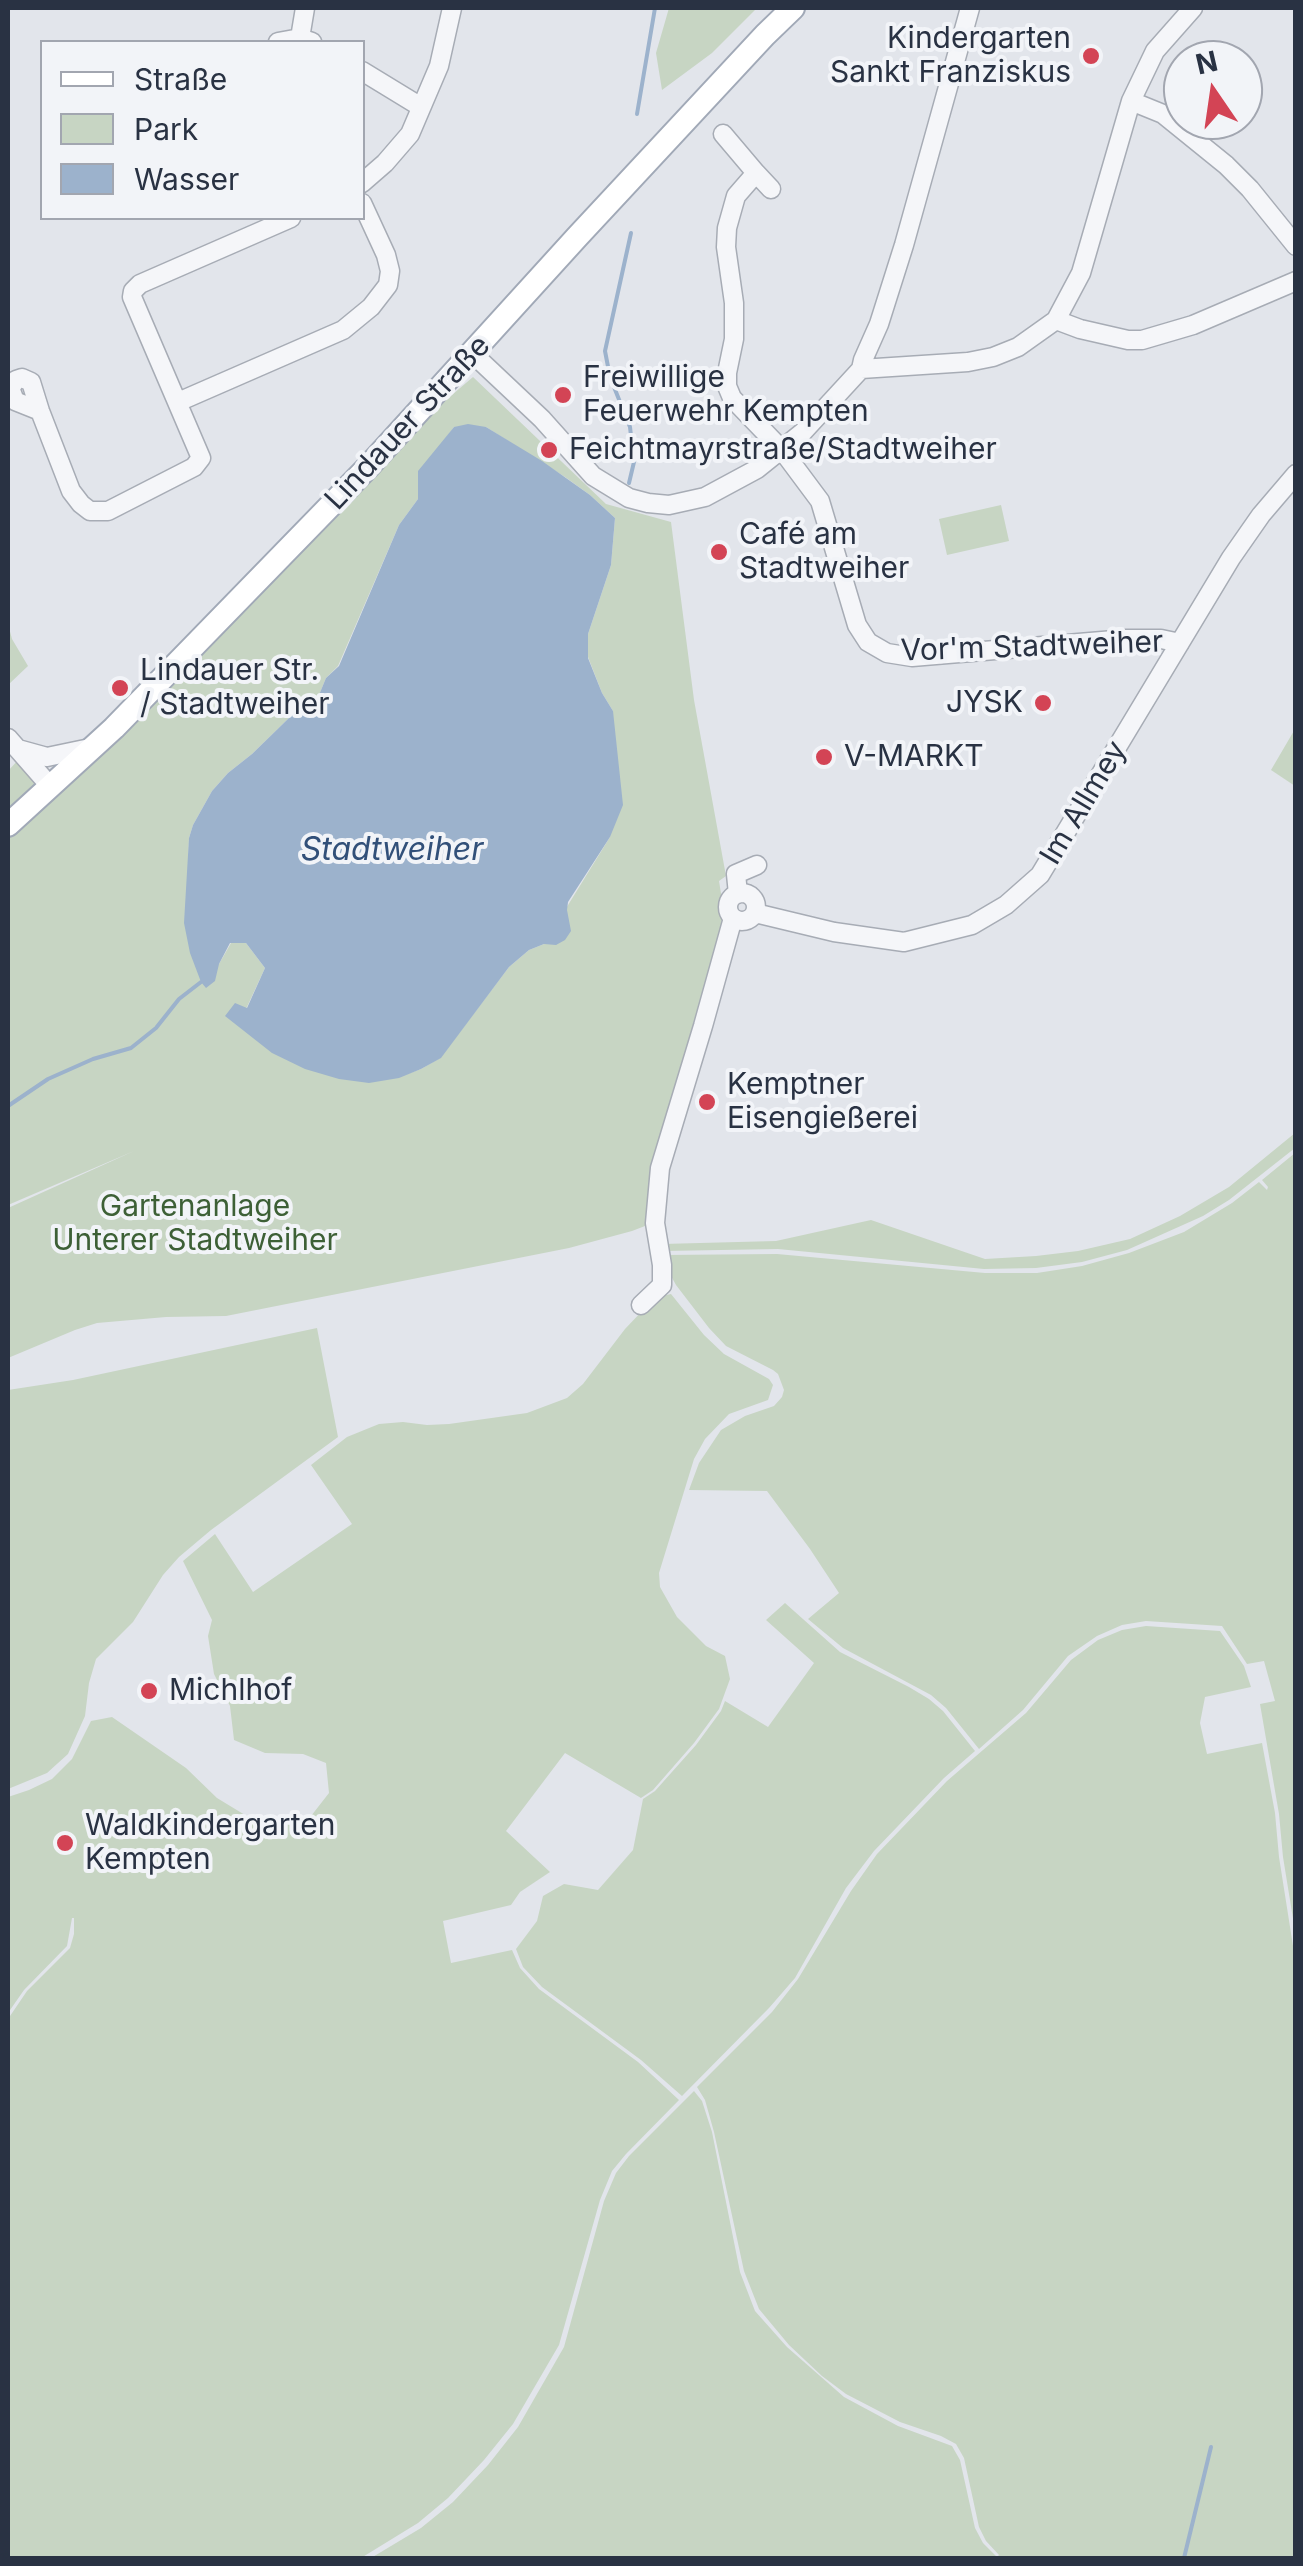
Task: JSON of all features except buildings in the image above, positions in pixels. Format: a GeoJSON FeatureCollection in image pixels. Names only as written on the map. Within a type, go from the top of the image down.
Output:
{"type":"FeatureCollection","features":[{"type":"Feature","properties":{"kind":"main road","name":"Lindauer Straße"},"geometry":{"type":"LineString","coordinates":[[8,825],[114,728],[368,468],[577,237],[793,8]]}},
{"type":"Feature","properties":{"kind":"street"},"geometry":{"type":"LineString","coordinates":[[306,8],[306,40]]}},
{"type":"Feature","properties":{"kind":"street"},"geometry":{"type":"LineString","coordinates":[[365,180],[410,134],[439,66],[452,8]]}},
{"type":"Feature","properties":{"kind":"street"},"geometry":{"type":"LineString","coordinates":[[473,354],[542,419],[593,476],[622,494],[669,505],[705,497],[757,470],[803,432],[861,369],[904,245],[970,8]]}},
{"type":"Feature","properties":{"kind":"street"},"geometry":{"type":"LineString","coordinates":[[861,369],[993,357],[1018,348],[1056,320],[1081,273],[1130,102],[1155,50],[1194,8]]}},
{"type":"Feature","properties":{"kind":"street"},"geometry":{"type":"LineString","coordinates":[[365,73],[421,107]]}},
{"type":"Feature","properties":{"kind":"street"},"geometry":{"type":"LineString","coordinates":[[1130,102],[1163,114],[1226,165],[1296,246]]}},
{"type":"Feature","properties":{"kind":"street"},"geometry":{"type":"LineString","coordinates":[[723,134],[771,189]]}},
{"type":"Feature","properties":{"kind":"street","name":"Vor'm Stadtweiher"},"geometry":{"type":"LineString","coordinates":[[756,172],[736,196],[727,228],[734,303],[734,339],[726,372],[727,386],[732,398],[782,450],[820,501],[857,625],[868,642],[886,653],[912,657],[1126,639],[1161,638],[1180,643]]}},
{"type":"Feature","properties":{"kind":"street"},"geometry":{"type":"LineString","coordinates":[[178,402],[343,330],[372,307],[388,285],[390,272],[365,210]]}},
{"type":"Feature","properties":{"kind":"street"},"geometry":{"type":"LineString","coordinates":[[40,411],[75,498],[90,511],[108,511],[194,467],[201,458],[132,297],[134,291],[140,284],[286,220]]}},
{"type":"Feature","properties":{"kind":"street"},"geometry":{"type":"LineString","coordinates":[[1056,320],[1080,329],[1142,340],[1193,326],[1296,281]]}},
{"type":"Feature","properties":{"kind":"street","name":"Im Allmey"},"geometry":{"type":"LineString","coordinates":[[733,918],[746,921],[755,912],[834,932],[904,942],[972,924],[1006,905],[1040,875],[1231,558],[1260,515],[1296,474]]}},
{"type":"Feature","properties":{"kind":"street"},"geometry":{"type":"LineString","coordinates":[[12,743],[47,756],[92,747]]}},
{"type":"Feature","properties":{"kind":"street"},"geometry":{"type":"LineString","coordinates":[[12,743],[50,786]]}},
{"type":"Feature","properties":{"kind":"street"},"geometry":{"type":"LineString","coordinates":[[738,894],[736,874],[758,865]]}},
{"type":"Feature","properties":{"kind":"street"},"geometry":{"type":"LineString","coordinates":[[641,1305],[662,1285],[655,1223],[660,1168],[733,918],[728,903],[738,894],[746,894],[754,900],[755,912]]}},
{"type":"Feature","properties":{"kind":"green space"},"geometry":{"type":"Polygon","coordinates":[[[669,8],[757,8],[712,53],[662,90],[656,53],[669,8]]]}},
{"type":"Feature","properties":{"kind":"green space","name":"Gartenanlage Unterer Stadtweiher"},"geometry":{"type":"Polygon","coordinates":[[[473,377],[606,504],[671,522],[694,700],[726,876],[719,881],[721,930],[651,1220],[632,1231],[569,1248],[226,1316],[97,1323],[8,1358],[8,1208],[134,1151],[8,1205],[8,839],[166,692],[446,400],[473,377]],[[454,427],[418,499],[399,525],[338,666],[326,678],[319,695],[291,716],[212,791],[189,838],[188,872],[219,964],[231,943],[246,943],[265,968],[246,1009],[369,1082],[399,1077],[440,1058],[509,967],[529,950],[544,944],[610,837],[613,711],[588,657],[588,634],[611,565],[615,518],[565,477],[486,427],[454,427]]]}},
{"type":"Feature","properties":{"kind":"green space"},"geometry":{"type":"Polygon","coordinates":[[[1001,505],[1009,541],[947,555],[939,519],[1001,505]]]}},
{"type":"Feature","properties":{"kind":"green space"},"geometry":{"type":"Polygon","coordinates":[[[8,624],[28,666],[8,685],[8,624]]]}},
{"type":"Feature","properties":{"kind":"green space"},"geometry":{"type":"Polygon","coordinates":[[[1295,729],[1295,786],[1271,770],[1295,729]]]}},
{"type":"Feature","properties":{"kind":"green space"},"geometry":{"type":"Polygon","coordinates":[[[19,759],[40,784],[8,814],[8,771],[19,759]]]}},
{"type":"Feature","properties":{"kind":"green space"},"geometry":{"type":"Polygon","coordinates":[[[1295,1133],[1295,1148],[1203,1216],[1127,1250],[1082,1262],[984,1269],[778,1249],[664,1251],[662,1244],[776,1241],[871,1220],[985,1259],[1078,1251],[1130,1239],[1180,1216],[1229,1187],[1295,1133]]]}},
{"type":"Feature","properties":{"kind":"green space"},"geometry":{"type":"Polygon","coordinates":[[[1295,1153],[1295,1931],[1260,1704],[1275,1701],[1264,1661],[1247,1664],[1222,1626],[1146,1621],[1122,1625],[1068,1656],[1023,1710],[979,1749],[931,1695],[843,1648],[808,1619],[839,1593],[767,1491],[689,1490],[699,1463],[721,1430],[774,1406],[784,1390],[778,1374],[726,1346],[709,1328],[676,1285],[664,1255],[777,1254],[985,1273],[1037,1273],[1082,1266],[1184,1232],[1259,1182],[1267,1190],[1262,1180],[1295,1153]]]}},
{"type":"Feature","properties":{"kind":"green space"},"geometry":{"type":"Polygon","coordinates":[[[671,1294],[724,1354],[773,1385],[768,1400],[729,1414],[705,1439],[694,1459],[659,1573],[660,1587],[677,1617],[706,1646],[725,1656],[730,1679],[719,1709],[694,1743],[653,1790],[641,1798],[565,1753],[506,1831],[550,1872],[520,1892],[511,1905],[443,1921],[451,1963],[512,1950],[520,1968],[539,1989],[638,2062],[679,2100],[612,2171],[600,2200],[559,2345],[513,2424],[484,2460],[418,2523],[361,2558],[8,2558],[8,2019],[27,1991],[70,1948],[74,1918],[67,1946],[24,1990],[8,2013],[8,1797],[52,1779],[72,1759],[91,1721],[112,1717],[245,1815],[280,1819],[311,1816],[329,1793],[326,1763],[303,1754],[265,1753],[234,1740],[230,1706],[214,1674],[208,1636],[212,1620],[183,1561],[215,1534],[253,1592],[352,1524],[311,1465],[347,1437],[379,1424],[449,1424],[527,1413],[567,1398],[645,1308],[671,1294]]]}},
{"type":"Feature","properties":{"kind":"green space"},"geometry":{"type":"Polygon","coordinates":[[[317,1328],[338,1437],[179,1557],[133,1622],[96,1659],[85,1716],[68,1754],[47,1773],[8,1789],[8,1390],[317,1328]]]}},
{"type":"Feature","properties":{"kind":"green space"},"geometry":{"type":"Polygon","coordinates":[[[785,1603],[840,1652],[929,1699],[975,1751],[874,1851],[846,1888],[795,1978],[682,2096],[641,2060],[542,1987],[523,1967],[516,1949],[537,1921],[543,1896],[564,1884],[598,1890],[633,1850],[643,1799],[696,1745],[725,1701],[768,1727],[814,1663],[766,1620],[785,1603]]]}},
{"type":"Feature","properties":{"kind":"green space"},"geometry":{"type":"Polygon","coordinates":[[[1146,1626],[1220,1631],[1244,1666],[1251,1687],[1205,1697],[1200,1723],[1207,1754],[1262,1743],[1275,1813],[1296,1965],[1295,2558],[371,2558],[421,2528],[453,2502],[518,2427],[564,2347],[604,2201],[616,2173],[694,2091],[702,2101],[712,2132],[740,2272],[755,2311],[787,2347],[844,2397],[898,2426],[952,2446],[960,2460],[975,2528],[983,2543],[999,2555],[979,2527],[964,2458],[956,2444],[900,2422],[846,2394],[789,2345],[759,2309],[744,2271],[714,2132],[697,2087],[772,2012],[798,1979],[877,1854],[947,1781],[1026,1713],[1071,1660],[1098,1640],[1146,1626]]]}},
{"type":"Feature","properties":{"kind":"water","name":"Stadtweiher"},"geometry":{"type":"Polygon","coordinates":[[[454,427],[486,427],[542,461],[615,518],[611,565],[588,634],[588,658],[613,711],[623,805],[610,837],[568,902],[571,931],[565,940],[529,950],[509,967],[441,1058],[399,1078],[369,1083],[339,1079],[272,1053],[225,1016],[235,1003],[247,1008],[265,968],[246,943],[230,943],[215,981],[206,988],[201,982],[184,923],[189,838],[212,791],[291,716],[319,695],[326,678],[339,666],[399,525],[418,499],[418,471],[454,427]]]}},
{"type":"Feature","properties":{"kind":"waterway"},"geometry":{"type":"LineString","coordinates":[[637,114],[655,8]]}},
{"type":"Feature","properties":{"kind":"waterway"},"geometry":{"type":"LineString","coordinates":[[629,483],[634,462],[630,427],[610,377],[605,351],[631,233]]}},
{"type":"Feature","properties":{"kind":"waterway"},"geometry":{"type":"LineString","coordinates":[[8,1106],[48,1079],[131,1048],[201,982]]}},
{"type":"Feature","properties":{"kind":"waterway"},"geometry":{"type":"LineString","coordinates":[[1184,2558],[1211,2447]]}},
{"type":"Feature","properties":{"kind":"place","name":"Kindergarten Sankt Franziskus"},"geometry":{"type":"Point","coordinates":[1091,56]}},
{"type":"Feature","properties":{"kind":"place","name":"Freiwillige Feuerwehr Kempten"},"geometry":{"type":"Point","coordinates":[563,395]}},
{"type":"Feature","properties":{"kind":"place","name":"Feichtmayrstraße/Stadtweiher"},"geometry":{"type":"Point","coordinates":[549,450]}},
{"type":"Feature","properties":{"kind":"place","name":"Café am Stadtweiher"},"geometry":{"type":"Point","coordinates":[719,552]}},
{"type":"Feature","properties":{"kind":"place","name":"Lindauer Str. / Stadtweiher"},"geometry":{"type":"Point","coordinates":[120,688]}},
{"type":"Feature","properties":{"kind":"place","name":"JYSK"},"geometry":{"type":"Point","coordinates":[1043,703]}},
{"type":"Feature","properties":{"kind":"place","name":"V-MARKT"},"geometry":{"type":"Point","coordinates":[824,757]}},
{"type":"Feature","properties":{"kind":"place","name":"Kemptner Eisengießerei"},"geometry":{"type":"Point","coordinates":[707,1102]}},
{"type":"Feature","properties":{"kind":"place","name":"Michlhof"},"geometry":{"type":"Point","coordinates":[149,1691]}},
{"type":"Feature","properties":{"kind":"place","name":"Waldkindergarten Kempten"},"geometry":{"type":"Point","coordinates":[65,1843]}}]}
